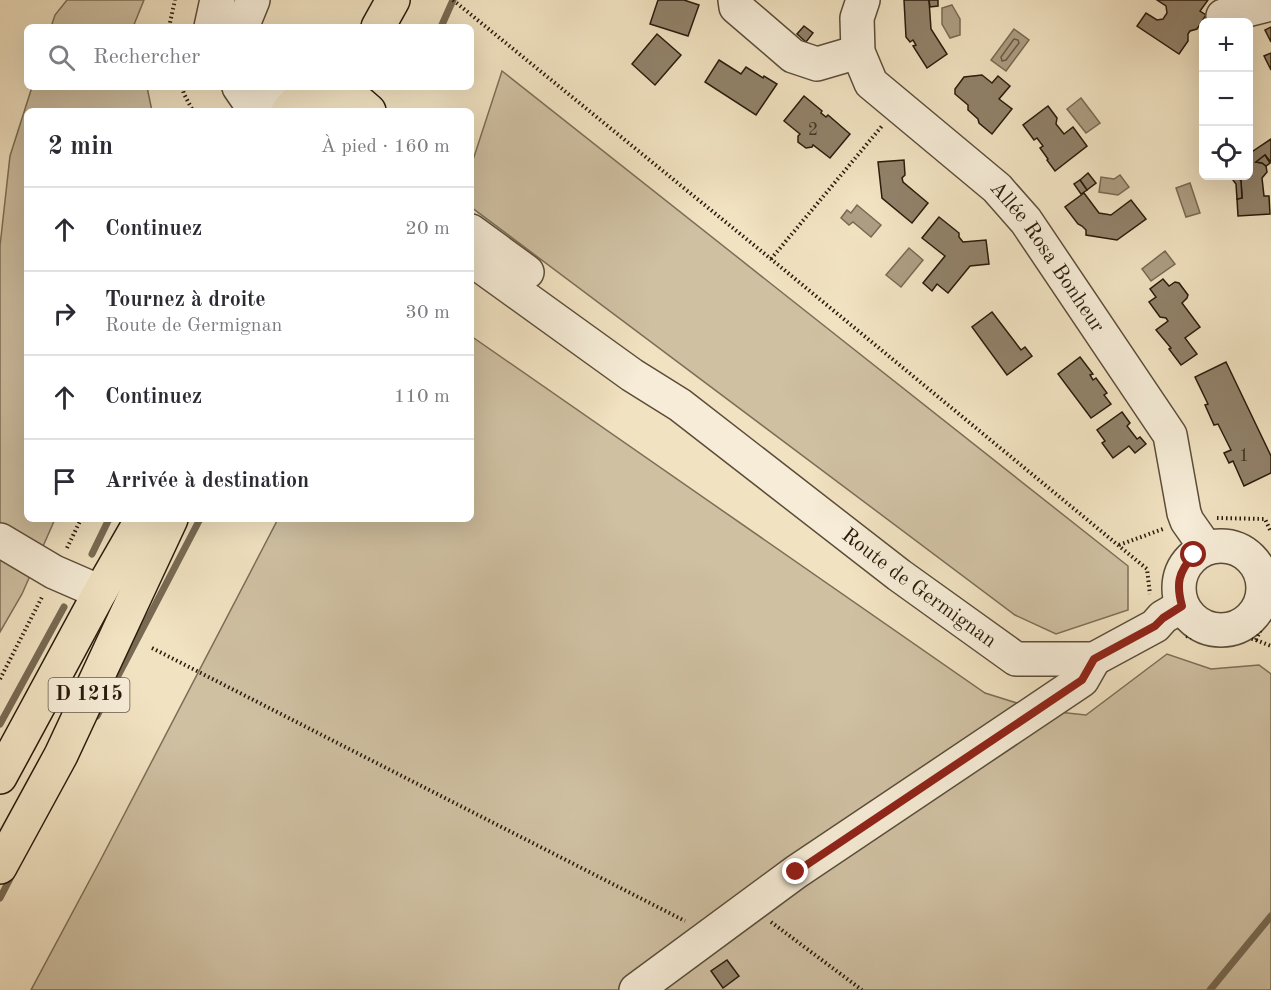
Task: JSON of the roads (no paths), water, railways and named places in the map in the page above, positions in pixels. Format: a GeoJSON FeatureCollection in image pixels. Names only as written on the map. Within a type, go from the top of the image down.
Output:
{"type":"FeatureCollection","features":[{"type":"Feature","properties":{"kind":"main road"},"geometry":{"type":"LineString","coordinates":[[380,24],[393,0]]}},
{"type":"Feature","properties":{"kind":"main road"},"geometry":{"type":"LineString","coordinates":[[391,24],[399,0]]}},
{"type":"Feature","properties":{"kind":"main road"},"geometry":{"type":"LineString","coordinates":[[292,107],[331,90],[370,102]]}},
{"type":"Feature","properties":{"kind":"main road","name":"D 1215"},"geometry":{"type":"LineString","coordinates":[[0,777],[140,522]]}},
{"type":"Feature","properties":{"kind":"main road","name":"D 1215"},"geometry":{"type":"LineString","coordinates":[[0,867],[61,755],[170,522]]}},
{"type":"Feature","properties":{"kind":"street"},"geometry":{"type":"LineString","coordinates":[[212,24],[218,0]]}},
{"type":"Feature","properties":{"kind":"street"},"geometry":{"type":"LineString","coordinates":[[227,24],[235,0]]}},
{"type":"Feature","properties":{"kind":"street"},"geometry":{"type":"LineString","coordinates":[[243,24],[253,0]]}},
{"type":"Feature","properties":{"kind":"street"},"geometry":{"type":"LineString","coordinates":[[735,0],[736,7],[793,56],[817,64],[858,52]]}},
{"type":"Feature","properties":{"kind":"street","name":"Allée Rosa Bonheur"},"geometry":{"type":"LineString","coordinates":[[863,0],[857,18],[858,52],[872,83],[997,188],[1026,221],[1170,435],[1184,513],[1206,548]]}},
{"type":"Feature","properties":{"kind":"street"},"geometry":{"type":"LineString","coordinates":[[1223,16],[1271,4]]}},
{"type":"Feature","properties":{"kind":"street"},"geometry":{"type":"LineString","coordinates":[[222,90],[232,108]]}},
{"type":"Feature","properties":{"kind":"street"},"geometry":{"type":"LineString","coordinates":[[241,90],[256,108]]}},
{"type":"Feature","properties":{"kind":"street"},"geometry":{"type":"LineString","coordinates":[[270,90],[292,107]]}},
{"type":"Feature","properties":{"kind":"street","name":"Route de Germignan"},"geometry":{"type":"LineString","coordinates":[[474,233],[572,306],[680,405]]}},
{"type":"Feature","properties":{"kind":"street"},"geometry":{"type":"LineString","coordinates":[[474,247],[643,369]]}},
{"type":"Feature","properties":{"kind":"street","name":"Route de Germignan"},"geometry":{"type":"LineString","coordinates":[[474,262],[632,375],[680,405],[899,575],[1016,659],[1094,659],[1155,626],[1182,606]]}},
{"type":"Feature","properties":{"kind":"street"},"geometry":{"type":"LineString","coordinates":[[0,540],[54,572],[100,592]]}},
{"type":"Feature","properties":{"kind":"street"},"geometry":{"type":"LineString","coordinates":[[1220,545],[1235,547],[1264,561],[1262,600],[1266,624],[1249,620],[1238,627],[1212,630],[1189,617],[1178,593],[1179,578],[1184,566],[1194,555],[1206,548],[1220,545]]}},
{"type":"Feature","properties":{"kind":"street"},"geometry":{"type":"LineString","coordinates":[[636,990],[796,872],[1082,680],[1094,659]]}},
{"type":"Feature","properties":{"kind":"water"},"geometry":{"type":"Polygon","coordinates":[[[952,5],[960,19],[960,35],[950,38],[942,24],[942,8],[952,5]]]}},
{"type":"Feature","properties":{"kind":"water"},"geometry":{"type":"Polygon","coordinates":[[[1014,29],[1029,40],[1006,71],[991,60],[1014,29]]]}},
{"type":"Feature","properties":{"kind":"water"},"geometry":{"type":"Polygon","coordinates":[[[1081,98],[1100,123],[1086,133],[1067,109],[1081,98]]]}},
{"type":"Feature","properties":{"kind":"water"},"geometry":{"type":"Polygon","coordinates":[[[1120,175],[1129,187],[1118,195],[1099,192],[1101,177],[1114,179],[1120,175]]]}},
{"type":"Feature","properties":{"kind":"water"},"geometry":{"type":"Polygon","coordinates":[[[1190,183],[1200,213],[1186,217],[1176,188],[1190,183]]]}},
{"type":"Feature","properties":{"kind":"water"},"geometry":{"type":"Polygon","coordinates":[[[857,205],[881,225],[871,237],[853,222],[849,225],[841,218],[847,210],[851,213],[857,205]]]}},
{"type":"Feature","properties":{"kind":"water"},"geometry":{"type":"Polygon","coordinates":[[[909,248],[923,260],[901,287],[886,275],[909,248]]]}},
{"type":"Feature","properties":{"kind":"water"},"geometry":{"type":"Polygon","coordinates":[[[1165,251],[1175,264],[1151,281],[1142,269],[1165,251]]]}},
{"type":"Feature","properties":{"kind":"waterway"},"geometry":{"type":"LineString","coordinates":[[442,24],[453,0]]}},
{"type":"Feature","properties":{"kind":"waterway"},"geometry":{"type":"LineString","coordinates":[[92,554],[108,522]]}},
{"type":"Feature","properties":{"kind":"waterway"},"geometry":{"type":"LineString","coordinates":[[97,716],[198,522]]}},
{"type":"Feature","properties":{"kind":"waterway"},"geometry":{"type":"LineString","coordinates":[[0,724],[64,607]]}},
{"type":"Feature","properties":{"kind":"waterway"},"geometry":{"type":"LineString","coordinates":[[0,898],[14,871]]}},
{"type":"Feature","properties":{"kind":"waterway"},"geometry":{"type":"LineString","coordinates":[[1210,990],[1271,916]]}}]}
